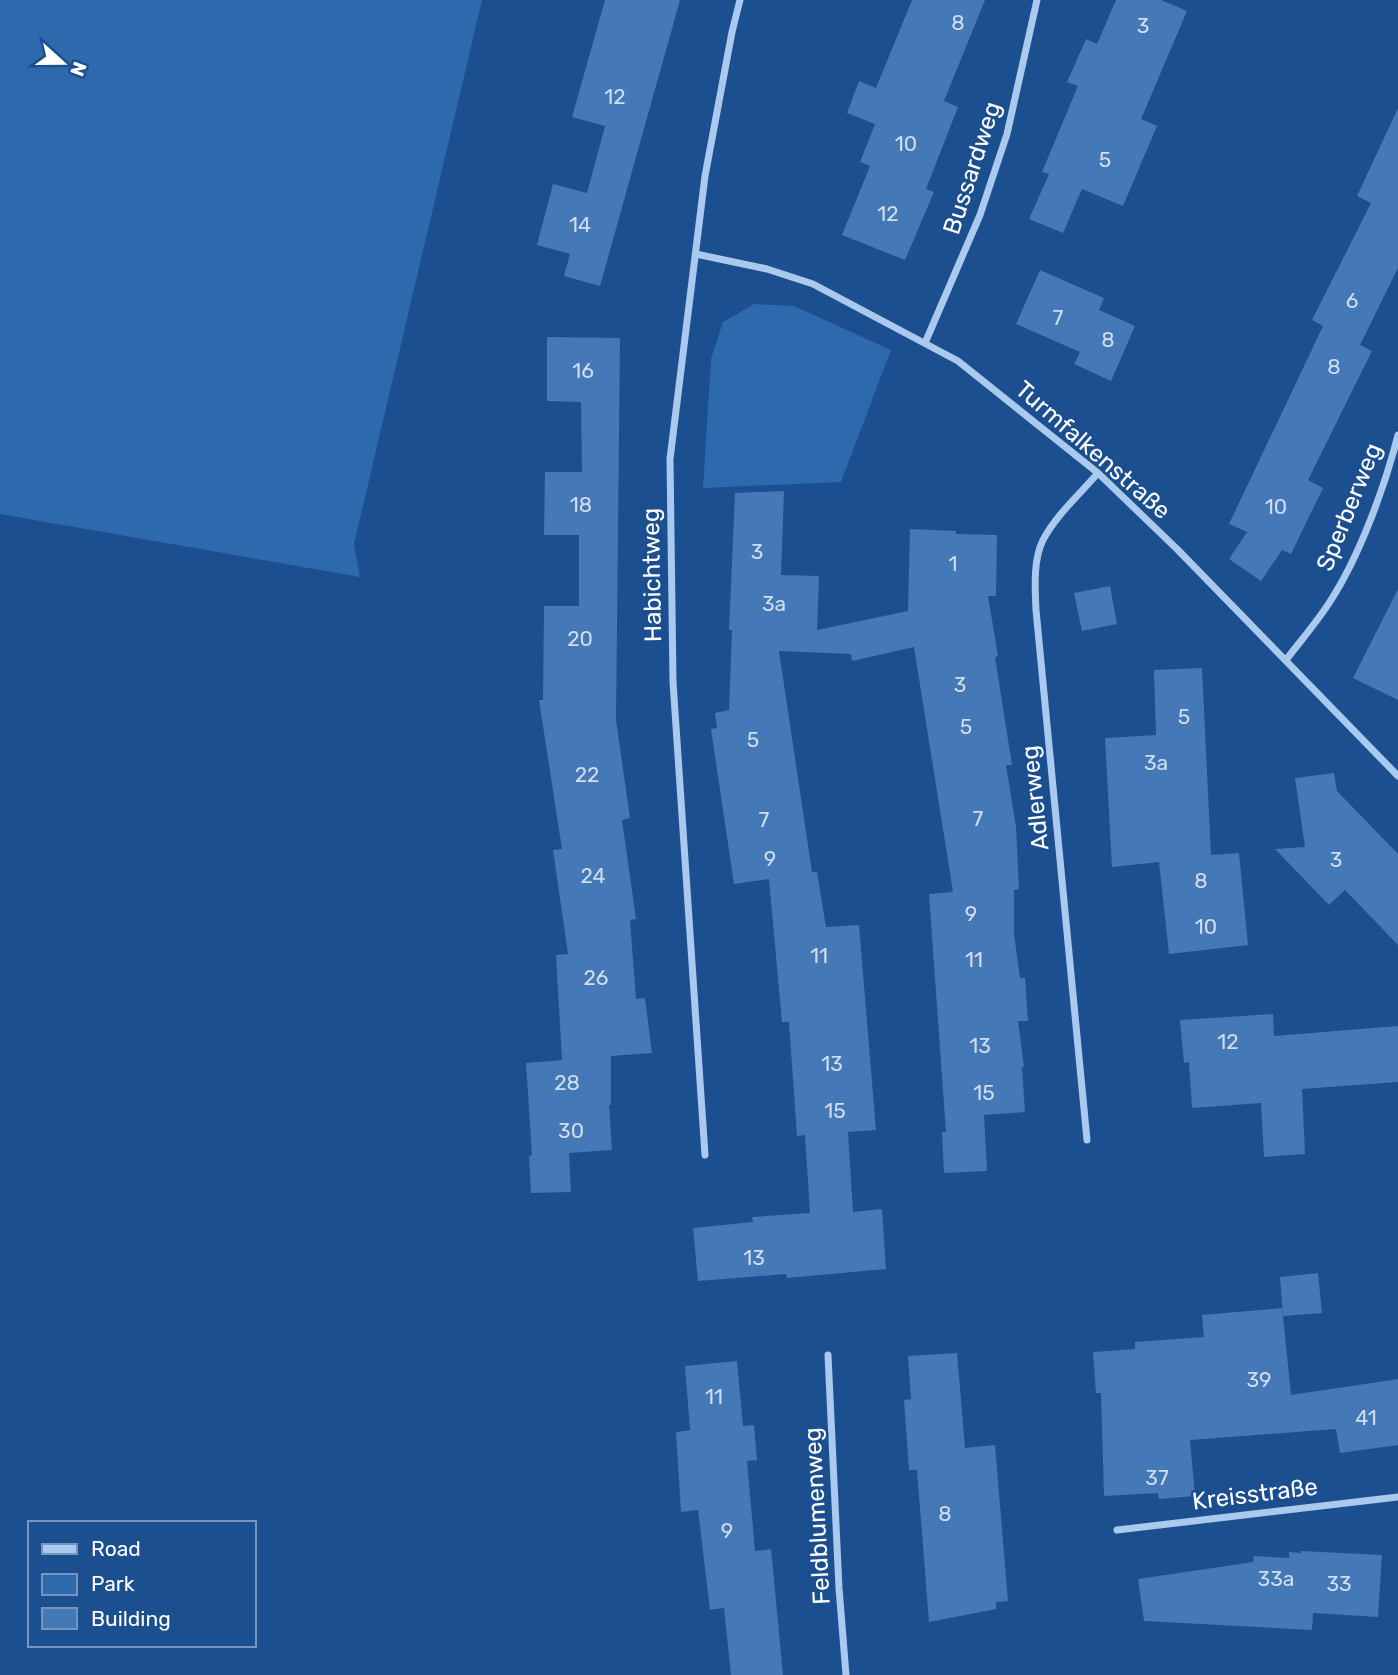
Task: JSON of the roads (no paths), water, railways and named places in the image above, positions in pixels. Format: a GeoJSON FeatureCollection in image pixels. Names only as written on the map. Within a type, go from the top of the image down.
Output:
{"type":"FeatureCollection","features":[{"type":"Feature","properties":{"kind":"street","name":"Habichtweg"},"geometry":{"type":"LineString","coordinates":[[705,1155],[673,682],[670,459],[705,176],[740,0]]}},
{"type":"Feature","properties":{"kind":"street","name":"Bussardweg"},"geometry":{"type":"LineString","coordinates":[[925,343],[975,227],[1007,134],[1037,0]]}},
{"type":"Feature","properties":{"kind":"street","name":"Turmfalkenstraße"},"geometry":{"type":"LineString","coordinates":[[696,254],[766,269],[813,284],[958,361],[1098,473],[1177,549],[1398,776]]}},
{"type":"Feature","properties":{"kind":"street","name":"Sperberweg"},"geometry":{"type":"LineString","coordinates":[[1286,660],[1332,599],[1365,533],[1398,435]]}},
{"type":"Feature","properties":{"kind":"street","name":"Adlerweg"},"geometry":{"type":"LineString","coordinates":[[1087,1140],[1037,623],[1035,578],[1042,542],[1054,523],[1098,473]]}},
{"type":"Feature","properties":{"kind":"street","name":"Feldblumenweg"},"geometry":{"type":"LineString","coordinates":[[828,1355],[839,1588],[846,1675]]}},
{"type":"Feature","properties":{"kind":"street","name":"Kreisstraße"},"geometry":{"type":"LineString","coordinates":[[1117,1530],[1398,1497]]}}]}
